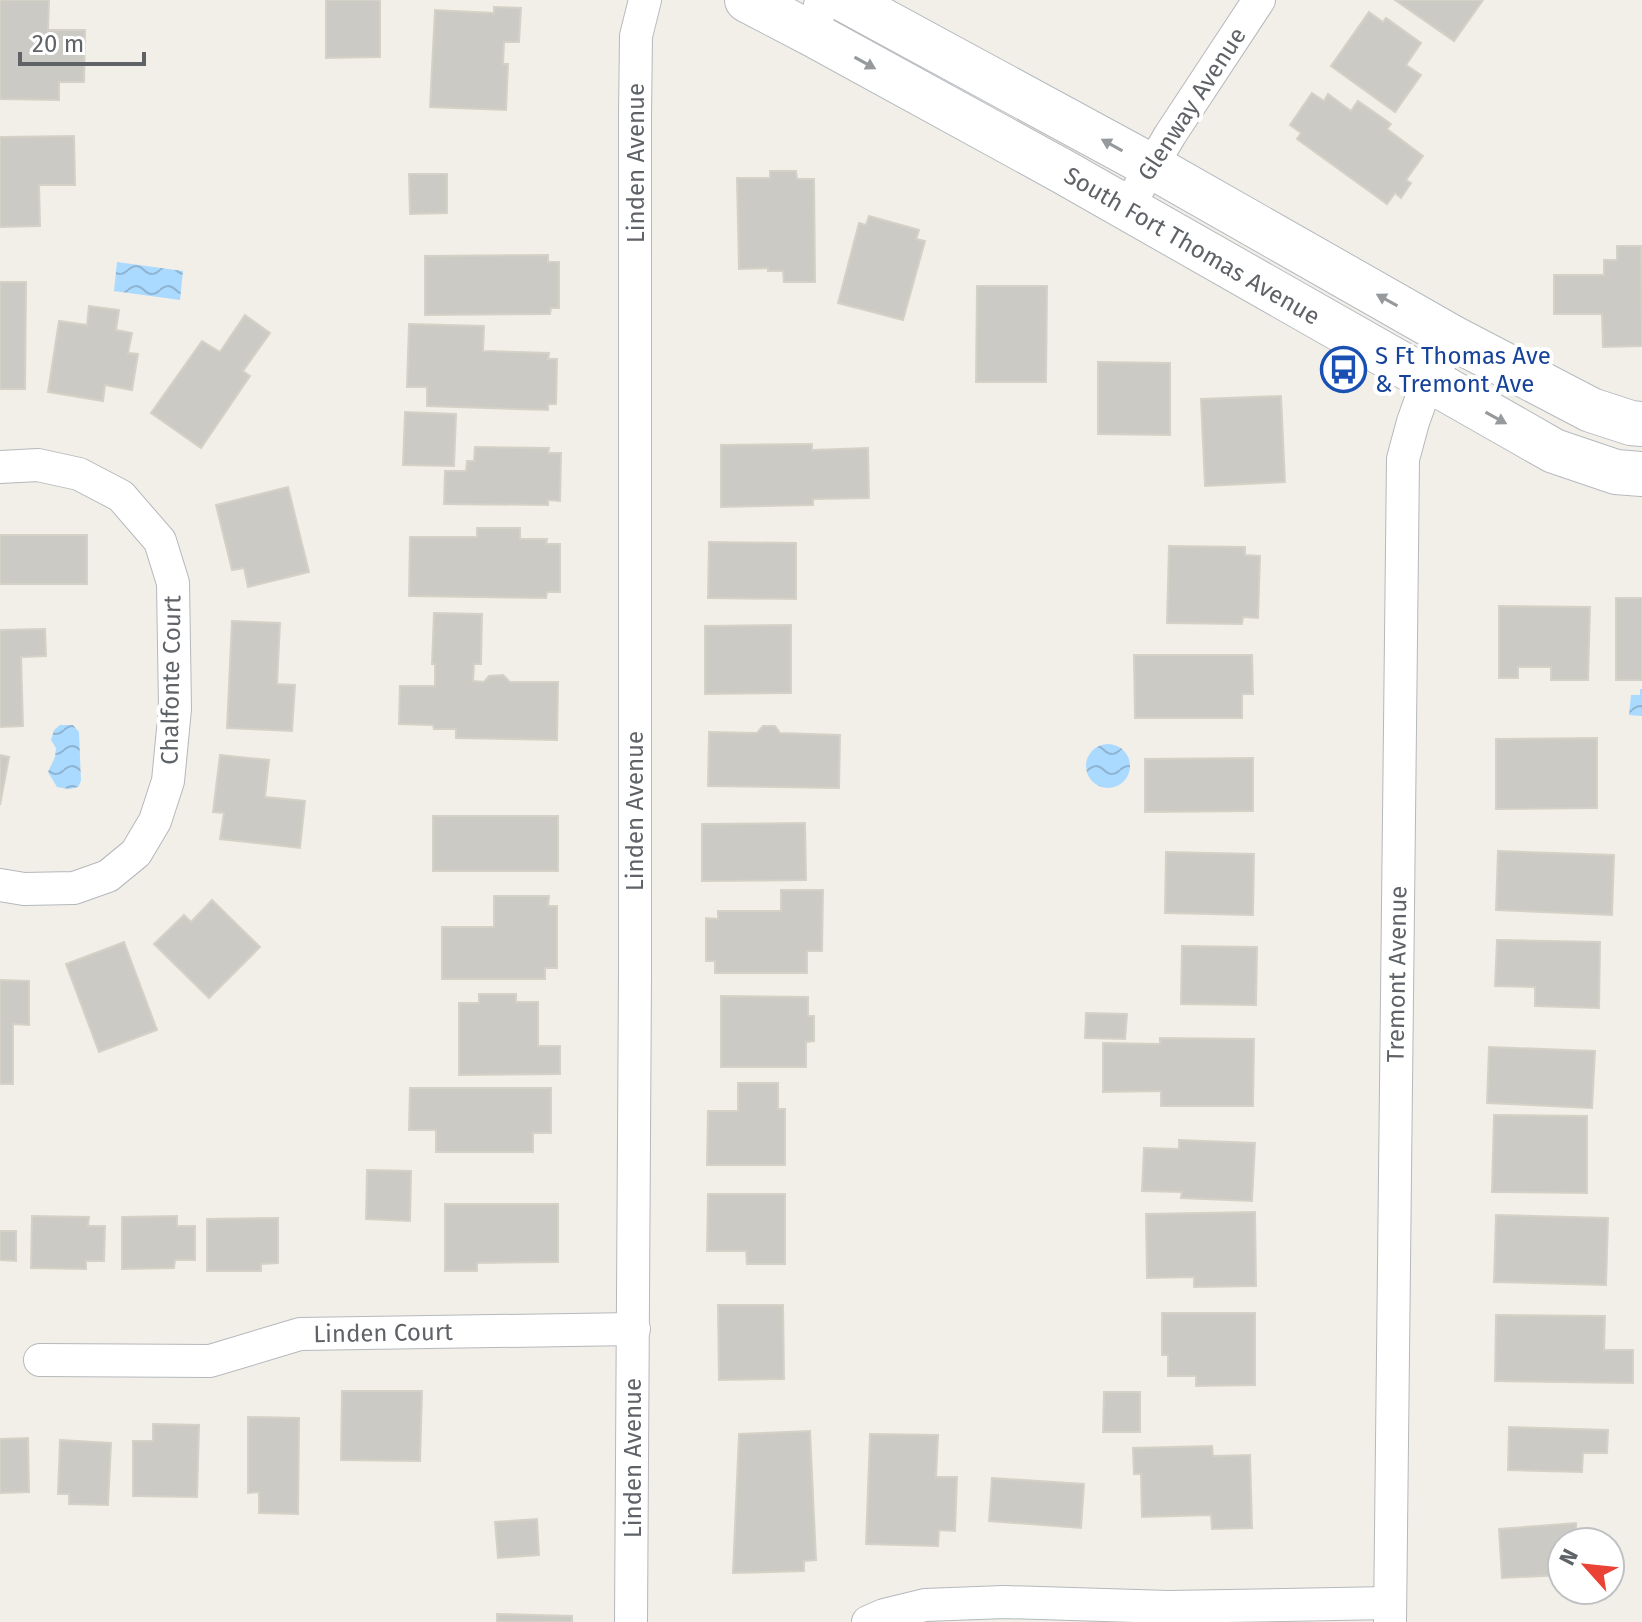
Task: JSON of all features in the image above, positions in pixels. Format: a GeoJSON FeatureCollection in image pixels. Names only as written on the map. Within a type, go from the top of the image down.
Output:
{"type":"FeatureCollection","features":[{"type":"Feature","properties":{"kind":"main road","name":"South Fort Thomas Avenue"},"geometry":{"type":"LineString","coordinates":[[747,0],[818,17],[1127,208],[1554,451],[1616,472],[1642,474]]}},
{"type":"Feature","properties":{"kind":"main road","name":"South Fort Thomas Avenue"},"geometry":{"type":"LineString","coordinates":[[845,0],[1151,166],[1455,339],[1591,410],[1642,424]]}},
{"type":"Feature","properties":{"kind":"street","name":"Linden Avenue"},"geometry":{"type":"LineString","coordinates":[[631,1622],[635,116],[636,36],[645,0]]}},
{"type":"Feature","properties":{"kind":"street","name":"Glenway Avenue"},"geometry":{"type":"LineString","coordinates":[[1127,208],[1259,0]]}},
{"type":"Feature","properties":{"kind":"street","name":"Tremont Avenue"},"geometry":{"type":"LineString","coordinates":[[1390,1612],[1403,459],[1428,380],[1455,339]]}},
{"type":"Feature","properties":{"kind":"street","name":"Chalfonte Court"},"geometry":{"type":"LineString","coordinates":[[0,467],[38,465],[79,474],[121,496],[160,541],[173,583],[175,709],[168,781],[155,821],[136,853],[108,876],[74,888],[24,889],[0,885]]}},
{"type":"Feature","properties":{"kind":"street","name":"Linden Court"},"geometry":{"type":"LineString","coordinates":[[40,1360],[210,1361],[300,1334],[634,1329]]}},
{"type":"Feature","properties":{"kind":"street"},"geometry":{"type":"LineString","coordinates":[[868,1622],[925,1605],[1004,1602],[1390,1612]]}},
{"type":"Feature","properties":{"kind":"water"},"geometry":{"type":"Polygon","coordinates":[[[117,262],[183,271],[180,300],[114,291],[117,262]]]}},
{"type":"Feature","properties":{"kind":"water"},"geometry":{"type":"Polygon","coordinates":[[[1640,689],[1642,716],[1629,715],[1631,695],[1640,695],[1640,689]]]}},
{"type":"Feature","properties":{"kind":"water"},"geometry":{"type":"Polygon","coordinates":[[[60,725],[73,725],[79,732],[81,781],[78,787],[69,789],[57,787],[48,772],[56,748],[51,740],[54,730],[60,725]]]}},
{"type":"Feature","properties":{"kind":"water"},"geometry":{"type":"Polygon","coordinates":[[[1108,744],[1124,750],[1130,766],[1124,782],[1108,788],[1092,782],[1086,766],[1092,750],[1108,744]]]}},
{"type":"Feature","properties":{"kind":"building"},"geometry":{"type":"Polygon","coordinates":[[[0,0],[49,0],[48,30],[85,30],[84,82],[59,82],[59,100],[0,99],[0,0]]]}},
{"type":"Feature","properties":{"kind":"building"},"geometry":{"type":"Polygon","coordinates":[[[326,0],[380,0],[380,57],[326,58],[326,0]]]}},
{"type":"Feature","properties":{"kind":"building"},"geometry":{"type":"Polygon","coordinates":[[[1395,0],[1483,0],[1454,41],[1395,0]]]}},
{"type":"Feature","properties":{"kind":"building"},"geometry":{"type":"Polygon","coordinates":[[[494,7],[521,8],[519,42],[504,42],[503,64],[508,64],[506,110],[430,107],[435,10],[494,13],[494,7]]]}},
{"type":"Feature","properties":{"kind":"building"},"geometry":{"type":"Polygon","coordinates":[[[1369,12],[1383,22],[1386,18],[1421,43],[1406,65],[1421,75],[1395,112],[1331,66],[1369,12]]]}},
{"type":"Feature","properties":{"kind":"building"},"geometry":{"type":"Polygon","coordinates":[[[1312,93],[1324,101],[1328,94],[1351,111],[1358,101],[1391,124],[1387,129],[1423,156],[1406,180],[1411,183],[1401,198],[1395,193],[1387,204],[1297,139],[1301,133],[1290,125],[1312,93]]]}},
{"type":"Feature","properties":{"kind":"building"},"geometry":{"type":"Polygon","coordinates":[[[74,136],[75,185],[39,185],[40,226],[0,227],[0,137],[74,136]]]}},
{"type":"Feature","properties":{"kind":"building"},"geometry":{"type":"Polygon","coordinates":[[[770,171],[796,171],[797,179],[814,179],[815,282],[784,282],[783,271],[768,271],[768,268],[739,269],[737,178],[770,178],[770,171]]]}},
{"type":"Feature","properties":{"kind":"building"},"geometry":{"type":"Polygon","coordinates":[[[409,174],[447,174],[447,213],[410,214],[409,174]]]}},
{"type":"Feature","properties":{"kind":"building"},"geometry":{"type":"Polygon","coordinates":[[[869,216],[919,230],[916,239],[925,241],[903,320],[838,303],[859,223],[866,225],[869,216]]]}},
{"type":"Feature","properties":{"kind":"building"},"geometry":{"type":"Polygon","coordinates":[[[1617,246],[1641,246],[1642,346],[1603,347],[1602,314],[1554,314],[1554,275],[1604,275],[1604,260],[1617,260],[1617,246]]]}},
{"type":"Feature","properties":{"kind":"building"},"geometry":{"type":"Polygon","coordinates":[[[548,255],[548,262],[559,262],[559,308],[551,308],[550,314],[425,315],[425,256],[548,255]]]}},
{"type":"Feature","properties":{"kind":"building"},"geometry":{"type":"Polygon","coordinates":[[[0,282],[26,282],[25,389],[0,389],[0,282]]]}},
{"type":"Feature","properties":{"kind":"building"},"geometry":{"type":"Polygon","coordinates":[[[977,286],[1047,286],[1046,382],[976,382],[977,286]]]}},
{"type":"Feature","properties":{"kind":"building"},"geometry":{"type":"Polygon","coordinates":[[[89,306],[119,310],[116,330],[132,333],[128,353],[138,354],[132,390],[105,385],[103,401],[48,392],[59,321],[87,325],[89,306]]]}},
{"type":"Feature","properties":{"kind":"building"},"geometry":{"type":"Polygon","coordinates":[[[245,315],[270,333],[243,371],[250,376],[201,448],[151,413],[202,341],[220,352],[245,315]]]}},
{"type":"Feature","properties":{"kind":"building"},"geometry":{"type":"Polygon","coordinates":[[[409,324],[484,326],[483,351],[549,353],[548,359],[557,359],[556,404],[548,404],[548,410],[427,406],[427,387],[407,387],[409,324]]]}},
{"type":"Feature","properties":{"kind":"building"},"geometry":{"type":"Polygon","coordinates":[[[1098,362],[1170,363],[1170,435],[1098,434],[1098,362]]]}},
{"type":"Feature","properties":{"kind":"building"},"geometry":{"type":"Polygon","coordinates":[[[1281,396],[1285,482],[1205,486],[1201,399],[1281,396]]]}},
{"type":"Feature","properties":{"kind":"building"},"geometry":{"type":"Polygon","coordinates":[[[405,412],[456,414],[454,466],[403,465],[405,412]]]}},
{"type":"Feature","properties":{"kind":"building"},"geometry":{"type":"Polygon","coordinates":[[[812,444],[812,450],[868,448],[869,498],[813,499],[813,505],[721,507],[721,445],[812,444]]]}},
{"type":"Feature","properties":{"kind":"building"},"geometry":{"type":"Polygon","coordinates":[[[475,447],[549,448],[548,453],[561,453],[560,501],[548,500],[548,505],[444,504],[445,471],[466,471],[467,461],[474,461],[475,447]]]}},
{"type":"Feature","properties":{"kind":"building"},"geometry":{"type":"Polygon","coordinates":[[[288,487],[309,572],[248,587],[244,568],[232,570],[216,505],[288,487]]]}},
{"type":"Feature","properties":{"kind":"building"},"geometry":{"type":"Polygon","coordinates":[[[477,528],[520,528],[520,539],[547,539],[546,544],[560,544],[560,592],[547,592],[546,598],[409,596],[410,537],[477,537],[477,528]]]}},
{"type":"Feature","properties":{"kind":"building"},"geometry":{"type":"Polygon","coordinates":[[[0,535],[87,535],[87,584],[0,584],[0,535]]]}},
{"type":"Feature","properties":{"kind":"building"},"geometry":{"type":"Polygon","coordinates":[[[709,542],[796,543],[796,599],[708,598],[709,542]]]}},
{"type":"Feature","properties":{"kind":"building"},"geometry":{"type":"Polygon","coordinates":[[[1169,546],[1245,547],[1245,555],[1260,556],[1258,618],[1243,617],[1242,624],[1167,623],[1169,546]]]}},
{"type":"Feature","properties":{"kind":"building"},"geometry":{"type":"Polygon","coordinates":[[[1616,598],[1642,598],[1642,680],[1616,680],[1616,598]]]}},
{"type":"Feature","properties":{"kind":"building"},"geometry":{"type":"Polygon","coordinates":[[[1499,606],[1590,607],[1588,680],[1551,680],[1551,667],[1518,667],[1518,678],[1499,678],[1499,606]]]}},
{"type":"Feature","properties":{"kind":"building"},"geometry":{"type":"Polygon","coordinates":[[[434,613],[482,614],[481,664],[474,664],[473,681],[484,682],[489,676],[503,675],[510,682],[558,682],[557,740],[456,738],[456,729],[399,724],[400,686],[435,686],[435,664],[432,664],[434,613]]]}},
{"type":"Feature","properties":{"kind":"building"},"geometry":{"type":"Polygon","coordinates":[[[232,621],[280,623],[277,684],[295,685],[292,731],[227,728],[232,621]]]}},
{"type":"Feature","properties":{"kind":"building"},"geometry":{"type":"Polygon","coordinates":[[[791,625],[791,693],[705,694],[705,626],[791,625]]]}},
{"type":"Feature","properties":{"kind":"building"},"geometry":{"type":"Polygon","coordinates":[[[45,629],[46,656],[21,657],[23,726],[0,727],[0,630],[45,629]]]}},
{"type":"Feature","properties":{"kind":"building"},"geometry":{"type":"Polygon","coordinates":[[[1134,655],[1252,655],[1253,694],[1242,694],[1242,718],[1135,718],[1134,655]]]}},
{"type":"Feature","properties":{"kind":"building"},"geometry":{"type":"Polygon","coordinates":[[[763,726],[775,726],[780,733],[840,735],[839,788],[708,786],[709,732],[757,733],[763,726]]]}},
{"type":"Feature","properties":{"kind":"building"},"geometry":{"type":"Polygon","coordinates":[[[1597,738],[1597,808],[1496,809],[1496,739],[1597,738]]]}},
{"type":"Feature","properties":{"kind":"building"},"geometry":{"type":"Polygon","coordinates":[[[0,755],[9,757],[0,805],[0,755]]]}},
{"type":"Feature","properties":{"kind":"building"},"geometry":{"type":"Polygon","coordinates":[[[220,755],[269,760],[265,797],[305,801],[300,848],[220,839],[224,813],[213,812],[220,755]]]}},
{"type":"Feature","properties":{"kind":"building"},"geometry":{"type":"Polygon","coordinates":[[[1253,758],[1253,811],[1145,812],[1145,759],[1253,758]]]}},
{"type":"Feature","properties":{"kind":"building"},"geometry":{"type":"Polygon","coordinates":[[[433,816],[558,816],[558,871],[433,871],[433,816]]]}},
{"type":"Feature","properties":{"kind":"building"},"geometry":{"type":"Polygon","coordinates":[[[805,823],[806,880],[702,881],[702,824],[805,823]]]}},
{"type":"Feature","properties":{"kind":"building"},"geometry":{"type":"Polygon","coordinates":[[[1498,851],[1614,855],[1612,915],[1496,910],[1498,851]]]}},
{"type":"Feature","properties":{"kind":"building"},"geometry":{"type":"Polygon","coordinates":[[[1166,852],[1254,854],[1253,915],[1165,913],[1166,852]]]}},
{"type":"Feature","properties":{"kind":"building"},"geometry":{"type":"Polygon","coordinates":[[[781,890],[823,890],[822,951],[807,951],[807,973],[715,973],[715,961],[706,961],[706,918],[718,919],[718,911],[781,911],[781,890]]]}},
{"type":"Feature","properties":{"kind":"building"},"geometry":{"type":"Polygon","coordinates":[[[494,896],[549,896],[548,906],[557,906],[557,968],[545,968],[545,979],[442,979],[442,927],[494,927],[494,896]]]}},
{"type":"Feature","properties":{"kind":"building"},"geometry":{"type":"Polygon","coordinates":[[[212,900],[260,947],[209,998],[154,944],[184,915],[191,922],[212,900]]]}},
{"type":"Feature","properties":{"kind":"building"},"geometry":{"type":"Polygon","coordinates":[[[1497,940],[1600,942],[1599,1008],[1535,1006],[1535,987],[1495,986],[1497,940]]]}},
{"type":"Feature","properties":{"kind":"building"},"geometry":{"type":"Polygon","coordinates":[[[124,942],[157,1030],[99,1052],[66,964],[124,942]]]}},
{"type":"Feature","properties":{"kind":"building"},"geometry":{"type":"Polygon","coordinates":[[[1182,946],[1257,947],[1256,1005],[1181,1004],[1182,946]]]}},
{"type":"Feature","properties":{"kind":"building"},"geometry":{"type":"Polygon","coordinates":[[[0,980],[29,981],[29,1025],[13,1024],[13,1084],[0,1084],[0,980]]]}},
{"type":"Feature","properties":{"kind":"building"},"geometry":{"type":"Polygon","coordinates":[[[479,994],[516,994],[516,1002],[538,1002],[538,1046],[560,1046],[560,1074],[459,1075],[459,1003],[479,1003],[479,994]]]}},
{"type":"Feature","properties":{"kind":"building"},"geometry":{"type":"Polygon","coordinates":[[[721,996],[808,997],[808,1016],[814,1016],[814,1041],[806,1042],[806,1067],[721,1067],[721,996]]]}},
{"type":"Feature","properties":{"kind":"building"},"geometry":{"type":"Polygon","coordinates":[[[1086,1013],[1127,1014],[1125,1039],[1085,1038],[1086,1013]]]}},
{"type":"Feature","properties":{"kind":"building"},"geometry":{"type":"Polygon","coordinates":[[[1160,1038],[1254,1039],[1253,1106],[1161,1106],[1161,1091],[1103,1092],[1103,1043],[1160,1044],[1160,1038]]]}},
{"type":"Feature","properties":{"kind":"building"},"geometry":{"type":"Polygon","coordinates":[[[1489,1047],[1595,1051],[1592,1108],[1487,1103],[1489,1047]]]}},
{"type":"Feature","properties":{"kind":"building"},"geometry":{"type":"Polygon","coordinates":[[[738,1083],[778,1083],[778,1109],[785,1109],[785,1165],[707,1165],[708,1111],[738,1111],[738,1083]]]}},
{"type":"Feature","properties":{"kind":"building"},"geometry":{"type":"Polygon","coordinates":[[[410,1088],[551,1088],[551,1133],[533,1133],[533,1152],[436,1152],[436,1130],[409,1130],[410,1088]]]}},
{"type":"Feature","properties":{"kind":"building"},"geometry":{"type":"Polygon","coordinates":[[[1494,1115],[1587,1116],[1587,1193],[1492,1192],[1494,1115]]]}},
{"type":"Feature","properties":{"kind":"building"},"geometry":{"type":"Polygon","coordinates":[[[1179,1140],[1255,1143],[1252,1201],[1181,1198],[1182,1192],[1142,1191],[1144,1148],[1179,1149],[1179,1140]]]}},
{"type":"Feature","properties":{"kind":"building"},"geometry":{"type":"Polygon","coordinates":[[[367,1170],[411,1171],[410,1221],[366,1219],[367,1170]]]}},
{"type":"Feature","properties":{"kind":"building"},"geometry":{"type":"Polygon","coordinates":[[[708,1194],[785,1194],[785,1264],[747,1264],[746,1251],[707,1251],[708,1194]]]}},
{"type":"Feature","properties":{"kind":"building"},"geometry":{"type":"Polygon","coordinates":[[[445,1204],[558,1204],[558,1262],[477,1263],[477,1271],[445,1271],[445,1204]]]}},
{"type":"Feature","properties":{"kind":"building"},"geometry":{"type":"Polygon","coordinates":[[[1255,1212],[1256,1286],[1194,1287],[1194,1277],[1147,1278],[1146,1214],[1255,1212]]]}},
{"type":"Feature","properties":{"kind":"building"},"geometry":{"type":"Polygon","coordinates":[[[1496,1215],[1608,1218],[1606,1285],[1494,1282],[1496,1215]]]}},
{"type":"Feature","properties":{"kind":"building"},"geometry":{"type":"Polygon","coordinates":[[[32,1216],[89,1217],[88,1226],[105,1226],[104,1261],[86,1261],[86,1269],[31,1268],[32,1216]]]}},
{"type":"Feature","properties":{"kind":"building"},"geometry":{"type":"Polygon","coordinates":[[[177,1216],[177,1226],[195,1226],[195,1260],[175,1260],[174,1268],[122,1269],[122,1217],[177,1216]]]}},
{"type":"Feature","properties":{"kind":"building"},"geometry":{"type":"Polygon","coordinates":[[[278,1218],[278,1263],[261,1264],[261,1271],[207,1271],[207,1219],[278,1218]]]}},
{"type":"Feature","properties":{"kind":"building"},"geometry":{"type":"Polygon","coordinates":[[[0,1231],[16,1231],[16,1261],[0,1260],[0,1231]]]}},
{"type":"Feature","properties":{"kind":"building"},"geometry":{"type":"Polygon","coordinates":[[[718,1305],[783,1305],[784,1379],[719,1380],[718,1305]]]}},
{"type":"Feature","properties":{"kind":"building"},"geometry":{"type":"Polygon","coordinates":[[[1162,1313],[1255,1313],[1255,1385],[1196,1386],[1196,1376],[1168,1376],[1168,1355],[1162,1355],[1162,1313]]]}},
{"type":"Feature","properties":{"kind":"building"},"geometry":{"type":"Polygon","coordinates":[[[1496,1315],[1605,1316],[1604,1350],[1633,1350],[1633,1383],[1495,1381],[1496,1315]]]}},
{"type":"Feature","properties":{"kind":"building"},"geometry":{"type":"Polygon","coordinates":[[[342,1391],[422,1391],[420,1461],[341,1460],[342,1391]]]}},
{"type":"Feature","properties":{"kind":"building"},"geometry":{"type":"Polygon","coordinates":[[[1104,1392],[1140,1392],[1140,1432],[1103,1432],[1104,1392]]]}},
{"type":"Feature","properties":{"kind":"building"},"geometry":{"type":"Polygon","coordinates":[[[248,1417],[299,1418],[298,1514],[259,1513],[259,1492],[248,1493],[248,1417]]]}},
{"type":"Feature","properties":{"kind":"building"},"geometry":{"type":"Polygon","coordinates":[[[153,1424],[199,1425],[197,1497],[133,1496],[133,1441],[153,1441],[153,1424]]]}},
{"type":"Feature","properties":{"kind":"building"},"geometry":{"type":"Polygon","coordinates":[[[1509,1427],[1608,1430],[1607,1453],[1583,1453],[1582,1472],[1508,1470],[1509,1427]]]}},
{"type":"Feature","properties":{"kind":"building"},"geometry":{"type":"Polygon","coordinates":[[[810,1431],[816,1560],[804,1561],[804,1571],[733,1573],[739,1434],[810,1431]]]}},
{"type":"Feature","properties":{"kind":"building"},"geometry":{"type":"Polygon","coordinates":[[[870,1434],[938,1435],[936,1477],[957,1477],[955,1531],[939,1530],[938,1546],[866,1544],[870,1434]]]}},
{"type":"Feature","properties":{"kind":"building"},"geometry":{"type":"Polygon","coordinates":[[[28,1438],[29,1492],[0,1493],[0,1439],[28,1438]]]}},
{"type":"Feature","properties":{"kind":"building"},"geometry":{"type":"Polygon","coordinates":[[[60,1440],[111,1443],[108,1505],[69,1504],[69,1494],[58,1494],[60,1440]]]}},
{"type":"Feature","properties":{"kind":"building"},"geometry":{"type":"Polygon","coordinates":[[[1212,1446],[1213,1456],[1250,1455],[1252,1528],[1212,1529],[1211,1515],[1142,1517],[1141,1474],[1134,1474],[1133,1448],[1212,1446]]]}},
{"type":"Feature","properties":{"kind":"building"},"geometry":{"type":"Polygon","coordinates":[[[992,1478],[1084,1484],[1081,1528],[989,1521],[992,1478]]]}},
{"type":"Feature","properties":{"kind":"building"},"geometry":{"type":"Polygon","coordinates":[[[537,1519],[539,1555],[498,1558],[495,1522],[537,1519]]]}},
{"type":"Feature","properties":{"kind":"building"},"geometry":{"type":"Polygon","coordinates":[[[1576,1523],[1576,1526],[1546,1526],[1546,1576],[1502,1578],[1499,1529],[1576,1523]]]}},
{"type":"Feature","properties":{"kind":"building"},"geometry":{"type":"Polygon","coordinates":[[[497,1614],[572,1616],[572,1622],[497,1622],[497,1614]]]}},
{"type":"Feature","properties":{"kind":"place","name":"S Ft Thomas Ave & Tremont Ave"},"geometry":{"type":"Point","coordinates":[1344,370]}}]}
